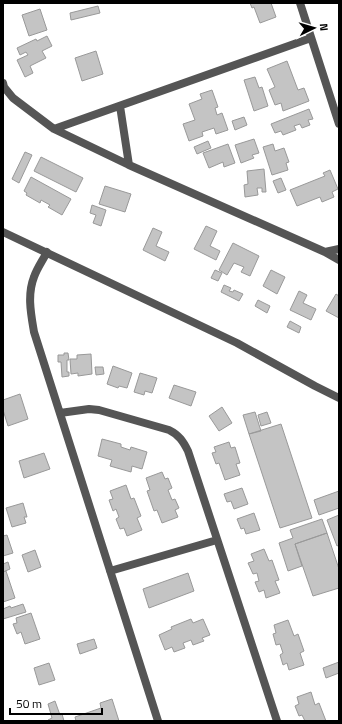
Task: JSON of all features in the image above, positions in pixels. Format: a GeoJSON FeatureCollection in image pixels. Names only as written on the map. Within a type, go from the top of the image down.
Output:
{"type":"FeatureCollection","features":[{"type":"Feature","properties":{"kind":"street"},"geometry":{"type":"LineString","coordinates":[[300,3],[339,124]]}},
{"type":"Feature","properties":{"kind":"street"},"geometry":{"type":"LineString","coordinates":[[54,129],[311,38]]}},
{"type":"Feature","properties":{"kind":"street"},"geometry":{"type":"LineString","coordinates":[[3,83],[4,87],[13,98],[54,129],[129,165],[325,252],[339,260]]}},
{"type":"Feature","properties":{"kind":"street"},"geometry":{"type":"LineString","coordinates":[[120,106],[129,165]]}},
{"type":"Feature","properties":{"kind":"street"},"geometry":{"type":"LineString","coordinates":[[3,232],[237,343],[339,398]]}},
{"type":"Feature","properties":{"kind":"street"},"geometry":{"type":"LineString","coordinates":[[325,252],[339,248]]}},
{"type":"Feature","properties":{"kind":"street"},"geometry":{"type":"LineString","coordinates":[[47,252],[34,276],[31,288],[30,302],[34,332],[157,721]]}},
{"type":"Feature","properties":{"kind":"street"},"geometry":{"type":"LineString","coordinates":[[60,412],[89,409],[99,410],[162,428],[176,434],[183,441],[188,451],[277,721]]}},
{"type":"Feature","properties":{"kind":"street"},"geometry":{"type":"LineString","coordinates":[[110,571],[217,540]]}},
{"type":"Feature","properties":{"kind":"building"},"geometry":{"type":"Polygon","coordinates":[[[250,3],[271,3],[276,17],[260,23],[254,7],[252,8],[250,3]]]}},
{"type":"Feature","properties":{"kind":"building"},"geometry":{"type":"Polygon","coordinates":[[[98,6],[100,13],[71,20],[70,13],[98,6]]]}},
{"type":"Feature","properties":{"kind":"building"},"geometry":{"type":"Polygon","coordinates":[[[40,9],[47,30],[29,36],[22,15],[40,9]]]}},
{"type":"Feature","properties":{"kind":"building"},"geometry":{"type":"Polygon","coordinates":[[[47,36],[52,46],[42,51],[46,58],[30,66],[33,73],[25,77],[17,60],[28,55],[26,52],[20,55],[17,48],[36,39],[37,41],[47,36]]]}},
{"type":"Feature","properties":{"kind":"building"},"geometry":{"type":"Polygon","coordinates":[[[96,51],[103,74],[82,81],[75,58],[96,51]]]}},
{"type":"Feature","properties":{"kind":"building"},"geometry":{"type":"Polygon","coordinates":[[[287,61],[298,90],[304,88],[309,101],[283,111],[281,103],[275,105],[269,90],[275,87],[267,69],[287,61]]]}},
{"type":"Feature","properties":{"kind":"building"},"geometry":{"type":"Polygon","coordinates":[[[255,77],[259,88],[262,87],[268,106],[254,111],[244,80],[255,77]]]}},
{"type":"Feature","properties":{"kind":"building"},"geometry":{"type":"Polygon","coordinates":[[[212,90],[218,107],[215,108],[217,115],[222,113],[228,130],[216,134],[214,128],[202,132],[203,136],[189,141],[183,124],[195,120],[189,104],[202,99],[200,94],[212,90]]]}},
{"type":"Feature","properties":{"kind":"building"},"geometry":{"type":"Polygon","coordinates":[[[309,109],[313,119],[308,120],[310,125],[302,128],[300,124],[294,126],[296,130],[283,135],[281,131],[275,133],[271,124],[309,109]]]}},
{"type":"Feature","properties":{"kind":"building"},"geometry":{"type":"Polygon","coordinates":[[[244,117],[247,125],[235,130],[232,121],[244,117]]]}},
{"type":"Feature","properties":{"kind":"building"},"geometry":{"type":"Polygon","coordinates":[[[254,139],[259,153],[252,155],[254,158],[241,163],[235,145],[254,139]]]}},
{"type":"Feature","properties":{"kind":"building"},"geometry":{"type":"Polygon","coordinates":[[[208,141],[211,148],[197,154],[194,147],[208,141]]]}},
{"type":"Feature","properties":{"kind":"building"},"geometry":{"type":"Polygon","coordinates":[[[228,144],[235,163],[224,167],[223,162],[209,168],[203,153],[228,144]]]}},
{"type":"Feature","properties":{"kind":"building"},"geometry":{"type":"Polygon","coordinates":[[[273,144],[275,151],[284,148],[289,162],[286,163],[288,170],[272,175],[263,147],[273,144]]]}},
{"type":"Feature","properties":{"kind":"building"},"geometry":{"type":"Polygon","coordinates":[[[25,152],[32,155],[19,183],[12,179],[25,152]]]}},
{"type":"Feature","properties":{"kind":"building"},"geometry":{"type":"Polygon","coordinates":[[[41,157],[83,178],[76,192],[34,171],[41,157]]]}},
{"type":"Feature","properties":{"kind":"building"},"geometry":{"type":"Polygon","coordinates":[[[264,169],[266,192],[262,192],[262,188],[257,188],[258,195],[245,197],[244,185],[248,184],[247,171],[264,169]]]}},
{"type":"Feature","properties":{"kind":"building"},"geometry":{"type":"Polygon","coordinates":[[[330,170],[338,189],[332,192],[334,197],[322,202],[320,197],[297,206],[290,190],[325,176],[323,173],[330,170]]]}},
{"type":"Feature","properties":{"kind":"building"},"geometry":{"type":"Polygon","coordinates":[[[31,177],[71,199],[62,215],[48,207],[50,205],[41,200],[40,203],[26,195],[27,193],[24,191],[31,177]]]}},
{"type":"Feature","properties":{"kind":"building"},"geometry":{"type":"Polygon","coordinates":[[[281,178],[286,190],[278,193],[273,181],[281,178]]]}},
{"type":"Feature","properties":{"kind":"building"},"geometry":{"type":"Polygon","coordinates":[[[105,186],[131,194],[125,212],[99,204],[105,186]]]}},
{"type":"Feature","properties":{"kind":"building"},"geometry":{"type":"Polygon","coordinates":[[[92,205],[106,210],[101,226],[93,223],[96,215],[90,213],[92,205]]]}},
{"type":"Feature","properties":{"kind":"building"},"geometry":{"type":"Polygon","coordinates":[[[206,226],[217,231],[210,246],[220,251],[216,260],[194,249],[206,226]]]}},
{"type":"Feature","properties":{"kind":"building"},"geometry":{"type":"Polygon","coordinates":[[[153,228],[162,232],[156,246],[169,252],[165,261],[143,250],[153,228]]]}},
{"type":"Feature","properties":{"kind":"building"},"geometry":{"type":"Polygon","coordinates":[[[233,243],[259,256],[250,276],[241,272],[244,267],[234,263],[227,275],[219,270],[233,243]]]}},
{"type":"Feature","properties":{"kind":"building"},"geometry":{"type":"Polygon","coordinates":[[[215,270],[222,273],[218,281],[211,278],[215,270]]]}},
{"type":"Feature","properties":{"kind":"building"},"geometry":{"type":"Polygon","coordinates":[[[271,270],[285,277],[277,294],[263,286],[271,270]]]}},
{"type":"Feature","properties":{"kind":"building"},"geometry":{"type":"Polygon","coordinates":[[[224,285],[231,288],[229,291],[233,292],[234,290],[243,294],[239,301],[221,292],[224,285]]]}},
{"type":"Feature","properties":{"kind":"building"},"geometry":{"type":"Polygon","coordinates":[[[299,291],[307,295],[303,303],[316,309],[311,320],[290,310],[299,291]]]}},
{"type":"Feature","properties":{"kind":"building"},"geometry":{"type":"Polygon","coordinates":[[[336,294],[339,296],[339,318],[326,311],[336,294]]]}},
{"type":"Feature","properties":{"kind":"building"},"geometry":{"type":"Polygon","coordinates":[[[258,300],[270,306],[267,313],[255,306],[258,300]]]}},
{"type":"Feature","properties":{"kind":"building"},"geometry":{"type":"Polygon","coordinates":[[[290,321],[301,327],[299,333],[287,327],[290,321]]]}},
{"type":"Feature","properties":{"kind":"building"},"geometry":{"type":"Polygon","coordinates":[[[64,353],[68,353],[69,360],[67,360],[67,372],[69,372],[69,376],[62,377],[61,362],[58,362],[58,355],[64,355],[64,353]]]}},
{"type":"Feature","properties":{"kind":"building"},"geometry":{"type":"Polygon","coordinates":[[[91,354],[92,374],[78,376],[78,373],[71,374],[70,359],[77,359],[77,355],[91,354]]]}},
{"type":"Feature","properties":{"kind":"building"},"geometry":{"type":"Polygon","coordinates":[[[113,366],[132,373],[127,388],[119,386],[118,388],[107,384],[113,366]]]}},
{"type":"Feature","properties":{"kind":"building"},"geometry":{"type":"Polygon","coordinates":[[[95,367],[103,367],[104,374],[96,375],[95,367]]]}},
{"type":"Feature","properties":{"kind":"building"},"geometry":{"type":"Polygon","coordinates":[[[140,373],[157,378],[152,393],[145,391],[144,395],[134,392],[140,373]]]}},
{"type":"Feature","properties":{"kind":"building"},"geometry":{"type":"Polygon","coordinates":[[[174,385],[196,392],[191,406],[169,398],[174,385]]]}},
{"type":"Feature","properties":{"kind":"building"},"geometry":{"type":"Polygon","coordinates":[[[20,394],[28,419],[8,426],[3,410],[3,400],[20,394]]]}},
{"type":"Feature","properties":{"kind":"building"},"geometry":{"type":"Polygon","coordinates":[[[222,407],[232,423],[219,431],[209,416],[222,407]]]}},
{"type":"Feature","properties":{"kind":"building"},"geometry":{"type":"Polygon","coordinates":[[[255,412],[261,431],[249,434],[243,415],[255,412]]]}},
{"type":"Feature","properties":{"kind":"building"},"geometry":{"type":"Polygon","coordinates":[[[267,412],[271,423],[261,426],[258,415],[267,412]]]}},
{"type":"Feature","properties":{"kind":"building"},"geometry":{"type":"Polygon","coordinates":[[[281,424],[312,518],[280,528],[249,434],[281,424]]]}},
{"type":"Feature","properties":{"kind":"building"},"geometry":{"type":"Polygon","coordinates":[[[102,439],[121,444],[121,447],[130,450],[131,447],[147,452],[142,469],[132,466],[131,472],[110,466],[112,460],[98,456],[102,439]]]}},
{"type":"Feature","properties":{"kind":"building"},"geometry":{"type":"Polygon","coordinates":[[[229,442],[231,448],[235,447],[240,463],[236,464],[240,475],[225,480],[219,463],[216,464],[212,453],[216,452],[214,447],[229,442]]]}},
{"type":"Feature","properties":{"kind":"building"},"geometry":{"type":"Polygon","coordinates":[[[44,453],[50,469],[24,478],[19,461],[44,453]]]}},
{"type":"Feature","properties":{"kind":"building"},"geometry":{"type":"Polygon","coordinates":[[[162,472],[165,479],[168,478],[172,488],[168,490],[172,500],[175,499],[179,508],[175,510],[178,517],[162,523],[157,510],[154,511],[147,491],[150,490],[146,478],[162,472]]]}},
{"type":"Feature","properties":{"kind":"building"},"geometry":{"type":"Polygon","coordinates":[[[126,485],[131,499],[134,498],[141,516],[137,518],[142,530],[127,536],[124,528],[120,529],[116,519],[119,517],[116,509],[113,511],[109,500],[113,499],[110,491],[126,485]]]}},
{"type":"Feature","properties":{"kind":"building"},"geometry":{"type":"Polygon","coordinates":[[[242,488],[248,504],[234,509],[231,501],[227,502],[224,494],[242,488]]]}},
{"type":"Feature","properties":{"kind":"building"},"geometry":{"type":"Polygon","coordinates":[[[339,491],[339,508],[319,515],[314,500],[339,491]]]}},
{"type":"Feature","properties":{"kind":"building"},"geometry":{"type":"Polygon","coordinates":[[[23,503],[27,517],[24,517],[26,523],[12,527],[6,508],[23,503]]]}},
{"type":"Feature","properties":{"kind":"building"},"geometry":{"type":"Polygon","coordinates":[[[254,513],[260,530],[246,534],[244,528],[241,529],[237,519],[254,513]]]}},
{"type":"Feature","properties":{"kind":"building"},"geometry":{"type":"Polygon","coordinates":[[[339,515],[339,545],[337,546],[327,520],[339,515]]]}},
{"type":"Feature","properties":{"kind":"building"},"geometry":{"type":"Polygon","coordinates":[[[322,519],[327,533],[295,544],[302,566],[288,571],[279,543],[293,538],[290,530],[322,519]]]}},
{"type":"Feature","properties":{"kind":"building"},"geometry":{"type":"Polygon","coordinates":[[[327,533],[339,569],[339,588],[313,596],[295,544],[327,533]]]}},
{"type":"Feature","properties":{"kind":"building"},"geometry":{"type":"Polygon","coordinates":[[[7,535],[13,553],[3,556],[3,536],[7,535]]]}},
{"type":"Feature","properties":{"kind":"building"},"geometry":{"type":"Polygon","coordinates":[[[264,549],[269,561],[272,560],[279,580],[275,581],[280,593],[266,598],[264,590],[259,592],[255,582],[259,581],[257,573],[253,574],[248,563],[254,561],[251,554],[264,549]]]}},
{"type":"Feature","properties":{"kind":"building"},"geometry":{"type":"Polygon","coordinates":[[[35,550],[41,567],[28,572],[22,555],[35,550]]]}},
{"type":"Feature","properties":{"kind":"building"},"geometry":{"type":"Polygon","coordinates":[[[8,562],[10,569],[3,572],[3,564],[8,562]]]}},
{"type":"Feature","properties":{"kind":"building"},"geometry":{"type":"Polygon","coordinates":[[[6,571],[15,598],[3,602],[3,572],[6,571]]]}},
{"type":"Feature","properties":{"kind":"building"},"geometry":{"type":"Polygon","coordinates":[[[188,573],[194,591],[149,608],[143,589],[188,573]]]}},
{"type":"Feature","properties":{"kind":"building"},"geometry":{"type":"Polygon","coordinates":[[[23,604],[26,612],[3,619],[3,609],[10,606],[11,608],[23,604]]]}},
{"type":"Feature","properties":{"kind":"building"},"geometry":{"type":"Polygon","coordinates":[[[31,613],[40,639],[25,644],[21,632],[17,634],[13,624],[17,623],[16,618],[31,613]]]}},
{"type":"Feature","properties":{"kind":"building"},"geometry":{"type":"Polygon","coordinates":[[[191,619],[193,623],[203,619],[210,635],[202,638],[204,641],[193,645],[191,640],[183,643],[185,648],[174,652],[172,647],[165,650],[159,635],[172,629],[171,627],[191,619]]]}},
{"type":"Feature","properties":{"kind":"building"},"geometry":{"type":"Polygon","coordinates":[[[288,620],[294,636],[298,634],[304,651],[300,653],[304,665],[289,670],[287,663],[283,665],[280,655],[283,653],[280,644],[276,645],[273,634],[276,633],[274,625],[288,620]]]}},
{"type":"Feature","properties":{"kind":"building"},"geometry":{"type":"Polygon","coordinates":[[[94,639],[97,648],[80,654],[77,644],[94,639]]]}},
{"type":"Feature","properties":{"kind":"building"},"geometry":{"type":"Polygon","coordinates":[[[339,662],[339,673],[326,678],[323,668],[339,662]]]}},
{"type":"Feature","properties":{"kind":"building"},"geometry":{"type":"Polygon","coordinates":[[[49,663],[55,680],[39,685],[34,668],[49,663]]]}},
{"type":"Feature","properties":{"kind":"building"},"geometry":{"type":"Polygon","coordinates":[[[311,692],[315,705],[319,703],[326,721],[305,721],[302,715],[299,716],[295,706],[299,704],[297,697],[311,692]]]}},
{"type":"Feature","properties":{"kind":"building"},"geometry":{"type":"Polygon","coordinates":[[[112,699],[119,721],[76,721],[75,717],[101,708],[100,703],[112,699]]]}},
{"type":"Feature","properties":{"kind":"building"},"geometry":{"type":"Polygon","coordinates":[[[55,701],[64,721],[48,721],[52,718],[48,704],[55,701]]]}}]}
